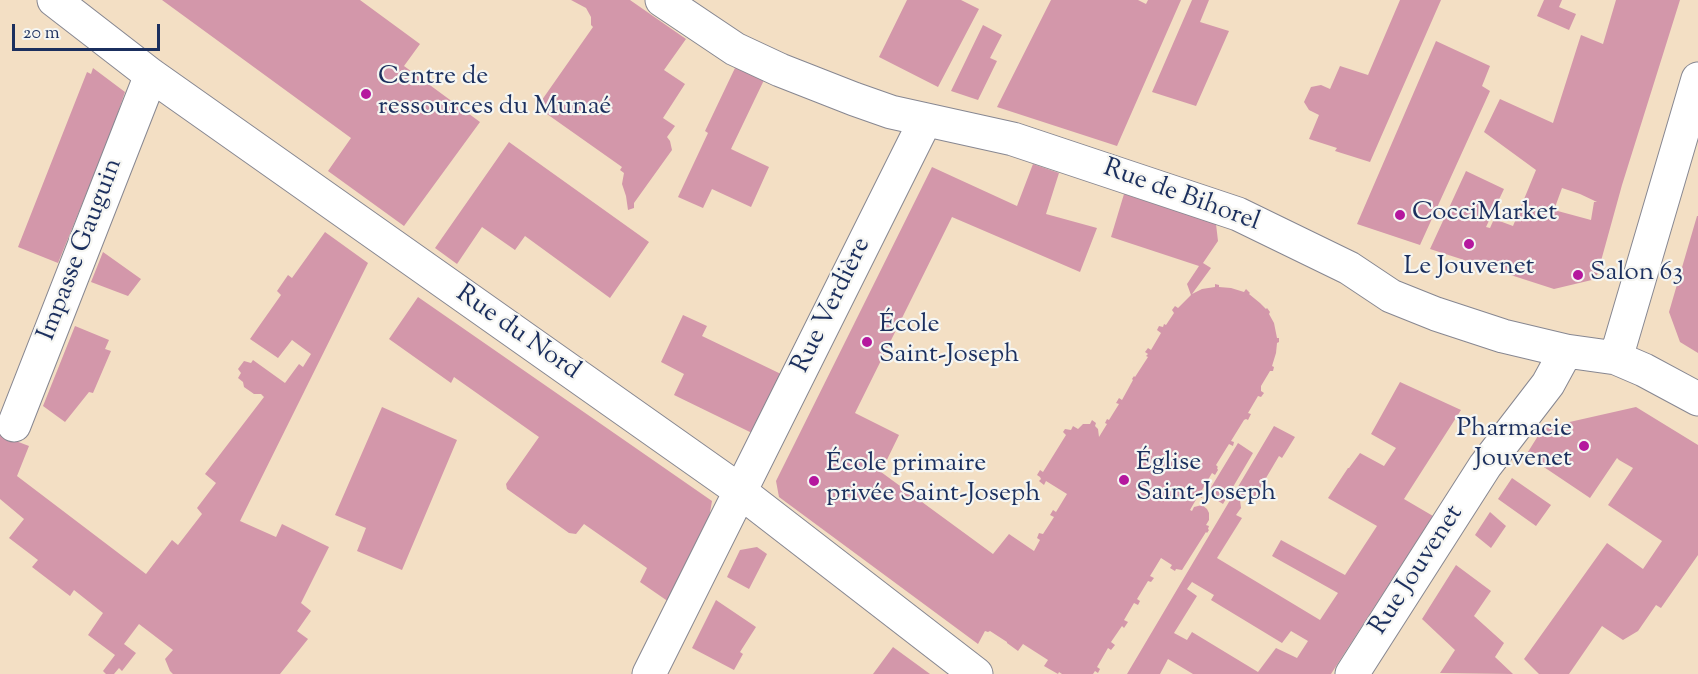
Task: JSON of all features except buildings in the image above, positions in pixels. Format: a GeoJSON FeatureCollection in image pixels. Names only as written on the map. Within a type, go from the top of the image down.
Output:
{"type":"FeatureCollection","features":[{"type":"Feature","properties":{"kind":"street","name":"Rue du Nord"},"geometry":{"type":"LineString","coordinates":[[54,0],[151,75],[740,492],[976,674]]}},
{"type":"Feature","properties":{"kind":"street","name":"Rue de Bihorel"},"geometry":{"type":"LineString","coordinates":[[662,0],[735,49],[854,99],[925,121],[1013,139],[1238,214],[1348,268],[1391,296],[1436,314],[1503,336],[1566,351],[1616,358],[1698,399]]}},
{"type":"Feature","properties":{"kind":"street","name":"Impasse Gauguin"},"geometry":{"type":"LineString","coordinates":[[14,425],[151,75]]}},
{"type":"Feature","properties":{"kind":"street"},"geometry":{"type":"LineString","coordinates":[[1616,358],[1698,80]]}},
{"type":"Feature","properties":{"kind":"street","name":"Rue Verdière"},"geometry":{"type":"LineString","coordinates":[[649,674],[925,121]]}},
{"type":"Feature","properties":{"kind":"street","name":"Rue Jouvenet"},"geometry":{"type":"LineString","coordinates":[[1352,674],[1485,466],[1548,384],[1566,351]]}},
{"type":"Feature","properties":{"kind":"place","name":"Centre de ressources du Munaé"},"geometry":{"type":"Point","coordinates":[366,94]}},
{"type":"Feature","properties":{"kind":"place","name":"CocciMarket"},"geometry":{"type":"Point","coordinates":[1400,215]}},
{"type":"Feature","properties":{"kind":"place","name":"Le Jouvenet"},"geometry":{"type":"Point","coordinates":[1469,244]}},
{"type":"Feature","properties":{"kind":"place","name":"Salon 63"},"geometry":{"type":"Point","coordinates":[1578,275]}},
{"type":"Feature","properties":{"kind":"place","name":"École Saint-Joseph"},"geometry":{"type":"Point","coordinates":[867,342]}},
{"type":"Feature","properties":{"kind":"place","name":"Pharmacie Jouvenet"},"geometry":{"type":"Point","coordinates":[1584,446]}},
{"type":"Feature","properties":{"kind":"place","name":"Église Saint-Joseph"},"geometry":{"type":"Point","coordinates":[1124,480]}},
{"type":"Feature","properties":{"kind":"place","name":"École primaire privée Saint-Joseph"},"geometry":{"type":"Point","coordinates":[814,481]}}]}
